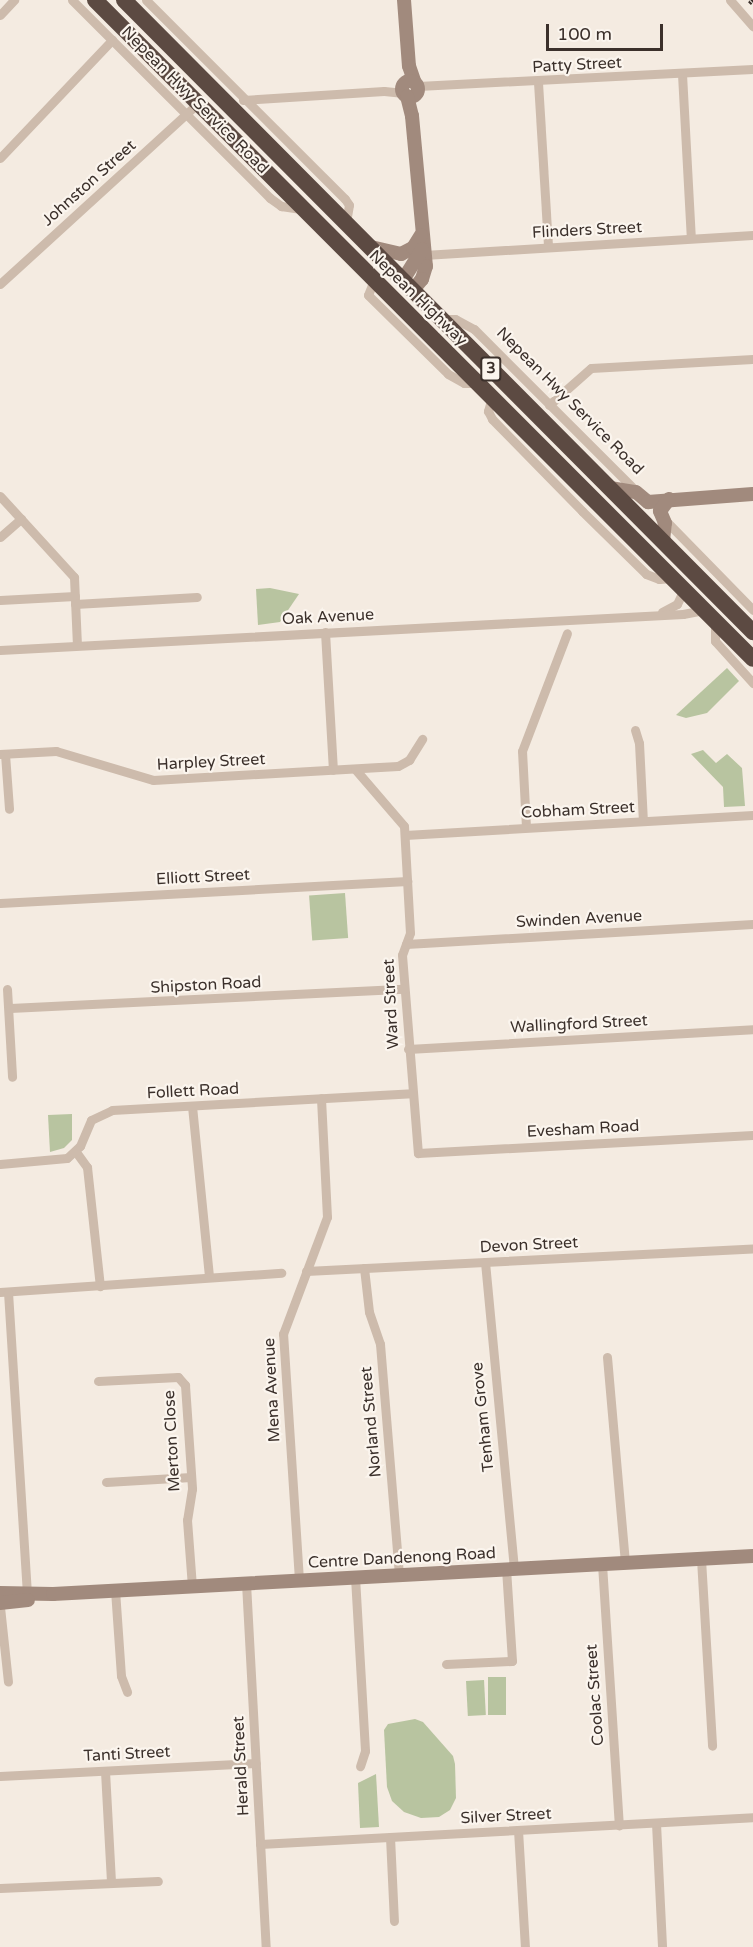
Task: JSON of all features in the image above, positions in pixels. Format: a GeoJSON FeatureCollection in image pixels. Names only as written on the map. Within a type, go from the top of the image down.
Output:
{"type":"FeatureCollection","features":[{"type":"Feature","properties":{"kind":"highway","name":"Nepean Highway"},"geometry":{"type":"LineString","coordinates":[[95,0],[192,109],[303,209],[479,382],[711,620],[753,659]]}},
{"type":"Feature","properties":{"kind":"highway","name":"Nepean Highway"},"geometry":{"type":"LineString","coordinates":[[124,0],[663,541],[750,621]]}},
{"type":"Feature","properties":{"kind":"highway"},"geometry":{"type":"LineString","coordinates":[[327,234],[345,221]]}},
{"type":"Feature","properties":{"kind":"highway"},"geometry":{"type":"LineString","coordinates":[[396,302],[408,285]]}},
{"type":"Feature","properties":{"kind":"highway"},"geometry":{"type":"LineString","coordinates":[[513,417],[526,404]]}},
{"type":"Feature","properties":{"kind":"highway"},"geometry":{"type":"LineString","coordinates":[[730,636],[750,621]]}},
{"type":"Feature","properties":{"kind":"main road"},"geometry":{"type":"LineString","coordinates":[[404,0],[423,252],[408,285]]}},
{"type":"Feature","properties":{"kind":"main road"},"geometry":{"type":"LineString","coordinates":[[371,248],[400,254],[413,248],[421,235]]}},
{"type":"Feature","properties":{"kind":"main road"},"geometry":{"type":"LineString","coordinates":[[610,488],[644,498],[669,499],[753,494]]}},
{"type":"Feature","properties":{"kind":"main road"},"geometry":{"type":"LineString","coordinates":[[663,541],[660,507],[669,499]]}},
{"type":"Feature","properties":{"kind":"main road","name":"Centre Dandenong Road"},"geometry":{"type":"LineString","coordinates":[[0,1593],[27,1596],[753,1556]]}},
{"type":"Feature","properties":{"kind":"main road","name":"Centre Dandenong Road"},"geometry":{"type":"LineString","coordinates":[[0,1605],[27,1596]]}},
{"type":"Feature","properties":{"kind":"street"},"geometry":{"type":"LineString","coordinates":[[0,15],[14,0]]}},
{"type":"Feature","properties":{"kind":"street","name":"Nepean Hwy Service Road"},"geometry":{"type":"LineString","coordinates":[[72,0],[112,40],[192,109]]}},
{"type":"Feature","properties":{"kind":"street","name":"Nepean Hwy Service Road"},"geometry":{"type":"LineString","coordinates":[[146,0],[242,99],[345,198],[349,206],[345,221]]}},
{"type":"Feature","properties":{"kind":"street"},"geometry":{"type":"LineString","coordinates":[[730,0],[753,26]]}},
{"type":"Feature","properties":{"kind":"street"},"geometry":{"type":"LineString","coordinates":[[0,158],[112,40]]}},
{"type":"Feature","properties":{"kind":"street","name":"Patty Street"},"geometry":{"type":"LineString","coordinates":[[242,99],[753,69]]}},
{"type":"Feature","properties":{"kind":"street"},"geometry":{"type":"LineString","coordinates":[[682,74],[691,238]]}},
{"type":"Feature","properties":{"kind":"street"},"geometry":{"type":"LineString","coordinates":[[538,82],[548,247]]}},
{"type":"Feature","properties":{"kind":"street"},"geometry":{"type":"LineString","coordinates":[[218,95],[242,99]]}},
{"type":"Feature","properties":{"kind":"street","name":"Johnston Street"},"geometry":{"type":"LineString","coordinates":[[0,284],[192,109]]}},
{"type":"Feature","properties":{"kind":"street","name":"Flinders Street"},"geometry":{"type":"LineString","coordinates":[[423,252],[753,235]]}},
{"type":"Feature","properties":{"kind":"street"},"geometry":{"type":"LineString","coordinates":[[374,280],[368,295],[448,374],[464,383],[479,382]]}},
{"type":"Feature","properties":{"kind":"street","name":"Nepean Hwy Service Road"},"geometry":{"type":"LineString","coordinates":[[442,319],[469,325],[644,498],[750,621]]}},
{"type":"Feature","properties":{"kind":"street"},"geometry":{"type":"LineString","coordinates":[[549,405],[591,368],[753,359]]}},
{"type":"Feature","properties":{"kind":"street"},"geometry":{"type":"LineString","coordinates":[[492,396],[488,411],[492,419],[567,495],[646,574],[678,584],[671,610],[657,614]]}},
{"type":"Feature","properties":{"kind":"street"},"geometry":{"type":"LineString","coordinates":[[567,495],[594,499]]}},
{"type":"Feature","properties":{"kind":"street"},"geometry":{"type":"LineString","coordinates":[[0,496],[74,577],[77,645]]}},
{"type":"Feature","properties":{"kind":"street"},"geometry":{"type":"LineString","coordinates":[[0,537],[21,519]]}},
{"type":"Feature","properties":{"kind":"street"},"geometry":{"type":"LineString","coordinates":[[0,600],[197,597]]}},
{"type":"Feature","properties":{"kind":"street","name":"Oak Avenue"},"geometry":{"type":"LineString","coordinates":[[0,650],[657,614],[711,620]]}},
{"type":"Feature","properties":{"kind":"street"},"geometry":{"type":"LineString","coordinates":[[711,620],[719,648],[753,683]]}},
{"type":"Feature","properties":{"kind":"street"},"geometry":{"type":"LineString","coordinates":[[325,632],[333,770]]}},
{"type":"Feature","properties":{"kind":"street"},"geometry":{"type":"LineString","coordinates":[[526,827],[522,751],[567,633]]}},
{"type":"Feature","properties":{"kind":"street"},"geometry":{"type":"LineString","coordinates":[[635,730],[639,742],[644,821]]}},
{"type":"Feature","properties":{"kind":"street","name":"Harpley Street"},"geometry":{"type":"LineString","coordinates":[[3,754],[56,751],[148,780],[402,765],[422,739]]}},
{"type":"Feature","properties":{"kind":"street"},"geometry":{"type":"LineString","coordinates":[[3,754],[9,809]]}},
{"type":"Feature","properties":{"kind":"street","name":"Ward Street"},"geometry":{"type":"LineString","coordinates":[[356,769],[402,821],[405,835],[410,933],[402,955],[417,1150]]}},
{"type":"Feature","properties":{"kind":"street","name":"Cobham Street"},"geometry":{"type":"LineString","coordinates":[[405,835],[753,815]]}},
{"type":"Feature","properties":{"kind":"street","name":"Elliott Street"},"geometry":{"type":"LineString","coordinates":[[0,903],[407,880]]}},
{"type":"Feature","properties":{"kind":"street","name":"Swinden Avenue"},"geometry":{"type":"LineString","coordinates":[[406,944],[753,924]]}},
{"type":"Feature","properties":{"kind":"street"},"geometry":{"type":"LineString","coordinates":[[7,989],[10,1008],[12,1077]]}},
{"type":"Feature","properties":{"kind":"street","name":"Shipston Road"},"geometry":{"type":"LineString","coordinates":[[10,1008],[404,989]]}},
{"type":"Feature","properties":{"kind":"street","name":"Wallingford Street"},"geometry":{"type":"LineString","coordinates":[[408,1049],[753,1029]]}},
{"type":"Feature","properties":{"kind":"street"},"geometry":{"type":"LineString","coordinates":[[0,1045],[11,1044]]}},
{"type":"Feature","properties":{"kind":"street","name":"Follett Road"},"geometry":{"type":"LineString","coordinates":[[76,1152],[88,1124],[101,1113],[412,1093]]}},
{"type":"Feature","properties":{"kind":"street","name":"Mena Avenue"},"geometry":{"type":"LineString","coordinates":[[299,1580],[283,1334],[328,1208],[321,1098]]}},
{"type":"Feature","properties":{"kind":"street"},"geometry":{"type":"LineString","coordinates":[[192,1106],[209,1276]]}},
{"type":"Feature","properties":{"kind":"street","name":"Evesham Road"},"geometry":{"type":"LineString","coordinates":[[417,1150],[422,1154],[753,1134]]}},
{"type":"Feature","properties":{"kind":"street"},"geometry":{"type":"LineString","coordinates":[[0,1164],[55,1160],[76,1152],[87,1167],[100,1286]]}},
{"type":"Feature","properties":{"kind":"street","name":"Devon Street"},"geometry":{"type":"LineString","coordinates":[[306,1271],[753,1248]]}},
{"type":"Feature","properties":{"kind":"street","name":"Tenham Grove"},"geometry":{"type":"LineString","coordinates":[[446,1664],[512,1661],[510,1569],[485,1262]]}},
{"type":"Feature","properties":{"kind":"street","name":"Norland Street"},"geometry":{"type":"LineString","coordinates":[[364,1268],[368,1306],[380,1344],[399,1575]]}},
{"type":"Feature","properties":{"kind":"street"},"geometry":{"type":"LineString","coordinates":[[27,1596],[4,1292],[209,1276],[281,1273]]}},
{"type":"Feature","properties":{"kind":"street"},"geometry":{"type":"LineString","coordinates":[[607,1357],[625,1563]]}},
{"type":"Feature","properties":{"kind":"street","name":"Merton Close"},"geometry":{"type":"LineString","coordinates":[[98,1380],[182,1379],[191,1477],[188,1524],[192,1586]]}},
{"type":"Feature","properties":{"kind":"street"},"geometry":{"type":"LineString","coordinates":[[106,1482],[191,1477]]}},
{"type":"Feature","properties":{"kind":"street"},"geometry":{"type":"LineString","coordinates":[[701,1558],[712,1746]]}},
{"type":"Feature","properties":{"kind":"street","name":"Coolac Street"},"geometry":{"type":"LineString","coordinates":[[602,1564],[619,1825]]}},
{"type":"Feature","properties":{"kind":"street"},"geometry":{"type":"LineString","coordinates":[[355,1577],[365,1751],[360,1766]]}},
{"type":"Feature","properties":{"kind":"street","name":"Herald Street"},"geometry":{"type":"LineString","coordinates":[[246,1583],[266,1947]]}},
{"type":"Feature","properties":{"kind":"street"},"geometry":{"type":"LineString","coordinates":[[115,1590],[121,1676],[127,1692]]}},
{"type":"Feature","properties":{"kind":"street"},"geometry":{"type":"LineString","coordinates":[[0,1605],[8,1682]]}},
{"type":"Feature","properties":{"kind":"street","name":"Tanti Street"},"geometry":{"type":"LineString","coordinates":[[0,1776],[256,1763]]}},
{"type":"Feature","properties":{"kind":"street"},"geometry":{"type":"LineString","coordinates":[[105,1771],[111,1883]]}},
{"type":"Feature","properties":{"kind":"street","name":"Silver Street"},"geometry":{"type":"LineString","coordinates":[[260,1844],[753,1817]]}},
{"type":"Feature","properties":{"kind":"street"},"geometry":{"type":"LineString","coordinates":[[656,1823],[662,1947]]}},
{"type":"Feature","properties":{"kind":"street"},"geometry":{"type":"LineString","coordinates":[[518,1830],[525,1947]]}},
{"type":"Feature","properties":{"kind":"street"},"geometry":{"type":"LineString","coordinates":[[390,1837],[394,1921]]}},
{"type":"Feature","properties":{"kind":"street"},"geometry":{"type":"LineString","coordinates":[[0,1888],[158,1881]]}},
{"type":"Feature","properties":{"kind":"green space"},"geometry":{"type":"Polygon","coordinates":[[[270,588],[299,594],[280,622],[258,625],[256,589],[270,588]]]}},
{"type":"Feature","properties":{"kind":"green space"},"geometry":{"type":"Polygon","coordinates":[[[727,668],[739,681],[707,713],[686,718],[676,715],[727,668]]]}},
{"type":"Feature","properties":{"kind":"green space"},"geometry":{"type":"Polygon","coordinates":[[[703,750],[716,763],[727,754],[742,768],[745,806],[724,807],[723,787],[691,754],[703,750]]]}},
{"type":"Feature","properties":{"kind":"green space"},"geometry":{"type":"Polygon","coordinates":[[[345,893],[348,938],[312,940],[309,896],[345,893]]]}},
{"type":"Feature","properties":{"kind":"green space"},"geometry":{"type":"Polygon","coordinates":[[[72,1114],[72,1140],[64,1148],[50,1152],[48,1115],[72,1114]]]}},
{"type":"Feature","properties":{"kind":"green space"},"geometry":{"type":"Polygon","coordinates":[[[488,1677],[506,1677],[506,1715],[488,1715],[488,1677]]]}},
{"type":"Feature","properties":{"kind":"green space"},"geometry":{"type":"Polygon","coordinates":[[[484,1680],[486,1715],[468,1716],[466,1681],[484,1680]]]}},
{"type":"Feature","properties":{"kind":"green space"},"geometry":{"type":"Polygon","coordinates":[[[415,1719],[423,1722],[453,1756],[455,1764],[456,1798],[450,1810],[439,1817],[421,1818],[404,1812],[392,1801],[387,1787],[384,1730],[388,1724],[415,1719]]]}},
{"type":"Feature","properties":{"kind":"green space"},"geometry":{"type":"Polygon","coordinates":[[[376,1774],[379,1827],[360,1828],[358,1783],[376,1774]]]}},
{"type":"Feature","properties":{"kind":"railway"},"geometry":{"type":"LineString","coordinates":[[750,0],[753,3]]}}]}
